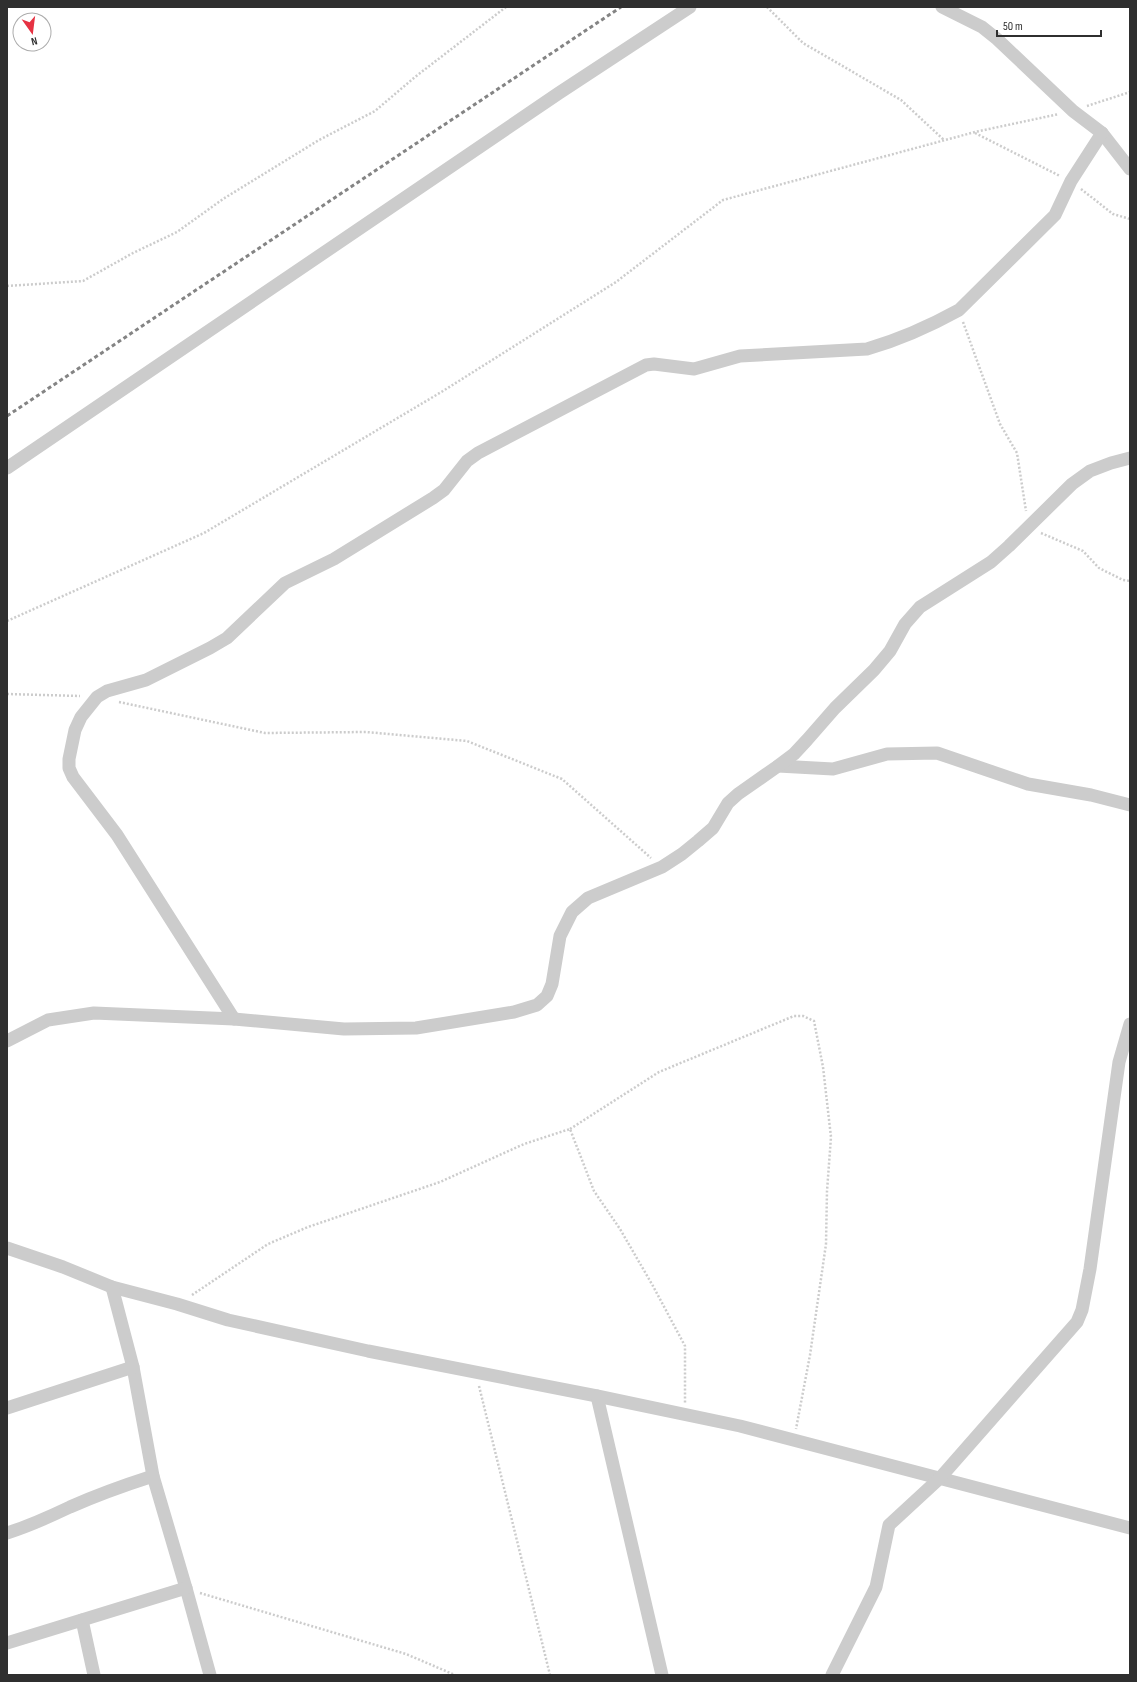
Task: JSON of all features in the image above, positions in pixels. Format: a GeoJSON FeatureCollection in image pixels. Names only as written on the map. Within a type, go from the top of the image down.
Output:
{"type":"FeatureCollection","features":[{"type":"Feature","properties":{"kind":"street"},"geometry":{"type":"LineString","coordinates":[[7,468],[546,101],[690,7]]}},
{"type":"Feature","properties":{"kind":"street"},"geometry":{"type":"LineString","coordinates":[[942,7],[982,27],[1073,111],[1102,133],[1130,169]]}},
{"type":"Feature","properties":{"kind":"street"},"geometry":{"type":"LineString","coordinates":[[234,1019],[117,835],[73,777],[69,768],[69,759],[75,730],[81,717],[97,697],[106,691],[146,680],[221,642],[236,630],[285,583],[334,559],[444,490],[468,461],[478,453],[646,365],[654,364],[694,369],[740,356],[867,349],[881,345],[940,321],[959,310],[1055,215],[1071,181],[1102,133]]}},
{"type":"Feature","properties":{"kind":"street"},"geometry":{"type":"LineString","coordinates":[[7,1041],[48,1020],[94,1013],[234,1019],[344,1029],[416,1028],[514,1012],[537,1005],[547,996],[552,984],[560,936],[572,912],[588,898],[662,867],[682,854],[713,828],[728,804],[738,794],[794,754],[835,708],[874,670],[890,651],[905,624],[920,606],[991,562],[1072,484],[1090,471],[1111,462],[1130,458]]}},
{"type":"Feature","properties":{"kind":"street"},"geometry":{"type":"LineString","coordinates":[[778,766],[833,769],[887,754],[937,753],[1028,784],[1091,794],[1130,805]]}},
{"type":"Feature","properties":{"kind":"street"},"geometry":{"type":"LineString","coordinates":[[832,1675],[876,1587],[889,1525],[940,1478],[1077,1322],[1082,1310],[1090,1269],[1119,1062],[1130,1024]]}},
{"type":"Feature","properties":{"kind":"street"},"geometry":{"type":"LineString","coordinates":[[7,1248],[64,1267],[112,1288],[177,1304],[228,1320],[368,1351],[740,1426],[1130,1528]]}},
{"type":"Feature","properties":{"kind":"street"},"geometry":{"type":"LineString","coordinates":[[112,1288],[133,1367],[153,1476],[210,1675]]}},
{"type":"Feature","properties":{"kind":"street"},"geometry":{"type":"LineString","coordinates":[[7,1408],[133,1367]]}},
{"type":"Feature","properties":{"kind":"street"},"geometry":{"type":"LineString","coordinates":[[597,1396],[662,1675]]}},
{"type":"Feature","properties":{"kind":"street"},"geometry":{"type":"LineString","coordinates":[[7,1533],[31,1526],[117,1488],[153,1476]]}},
{"type":"Feature","properties":{"kind":"street"},"geometry":{"type":"LineString","coordinates":[[7,1643],[186,1588]]}},
{"type":"Feature","properties":{"kind":"street"},"geometry":{"type":"LineString","coordinates":[[82,1620],[94,1675]]}},
{"type":"Feature","properties":{"kind":"path"},"geometry":{"type":"LineString","coordinates":[[7,286],[83,281],[133,253],[177,232],[243,187],[319,140],[375,111],[415,77],[506,7]]}},
{"type":"Feature","properties":{"kind":"path"},"geometry":{"type":"LineString","coordinates":[[767,7],[803,43],[901,100],[945,141]]}},
{"type":"Feature","properties":{"kind":"path"},"geometry":{"type":"LineString","coordinates":[[7,620],[204,533],[444,391],[616,282],[723,200],[975,132],[1073,111],[1130,92]]}},
{"type":"Feature","properties":{"kind":"path"},"geometry":{"type":"LineString","coordinates":[[975,132],[1071,181],[1113,214],[1130,220]]}},
{"type":"Feature","properties":{"kind":"path"},"geometry":{"type":"LineString","coordinates":[[959,310],[1000,424],[1017,453],[1028,527],[1083,551],[1099,568],[1123,580],[1130,581]]}},
{"type":"Feature","properties":{"kind":"path"},"geometry":{"type":"LineString","coordinates":[[7,694],[97,697],[265,733],[366,732],[467,741],[562,779],[662,867]]}},
{"type":"Feature","properties":{"kind":"path"},"geometry":{"type":"LineString","coordinates":[[177,1304],[268,1244],[308,1227],[440,1182],[516,1147],[570,1129],[659,1072],[794,1016],[803,1016],[814,1021],[822,1067],[831,1137],[827,1192],[826,1244],[810,1355],[798,1411],[794,1440]]}},
{"type":"Feature","properties":{"kind":"path"},"geometry":{"type":"LineString","coordinates":[[570,1129],[594,1191],[620,1230],[653,1286],[685,1346],[685,1405]]}},
{"type":"Feature","properties":{"kind":"path"},"geometry":{"type":"LineString","coordinates":[[475,1372],[550,1675]]}},
{"type":"Feature","properties":{"kind":"path"},"geometry":{"type":"LineString","coordinates":[[186,1588],[406,1654],[455,1675]]}},
{"type":"Feature","properties":{"kind":"railway"},"geometry":{"type":"LineString","coordinates":[[7,416],[621,7]]}}]}
